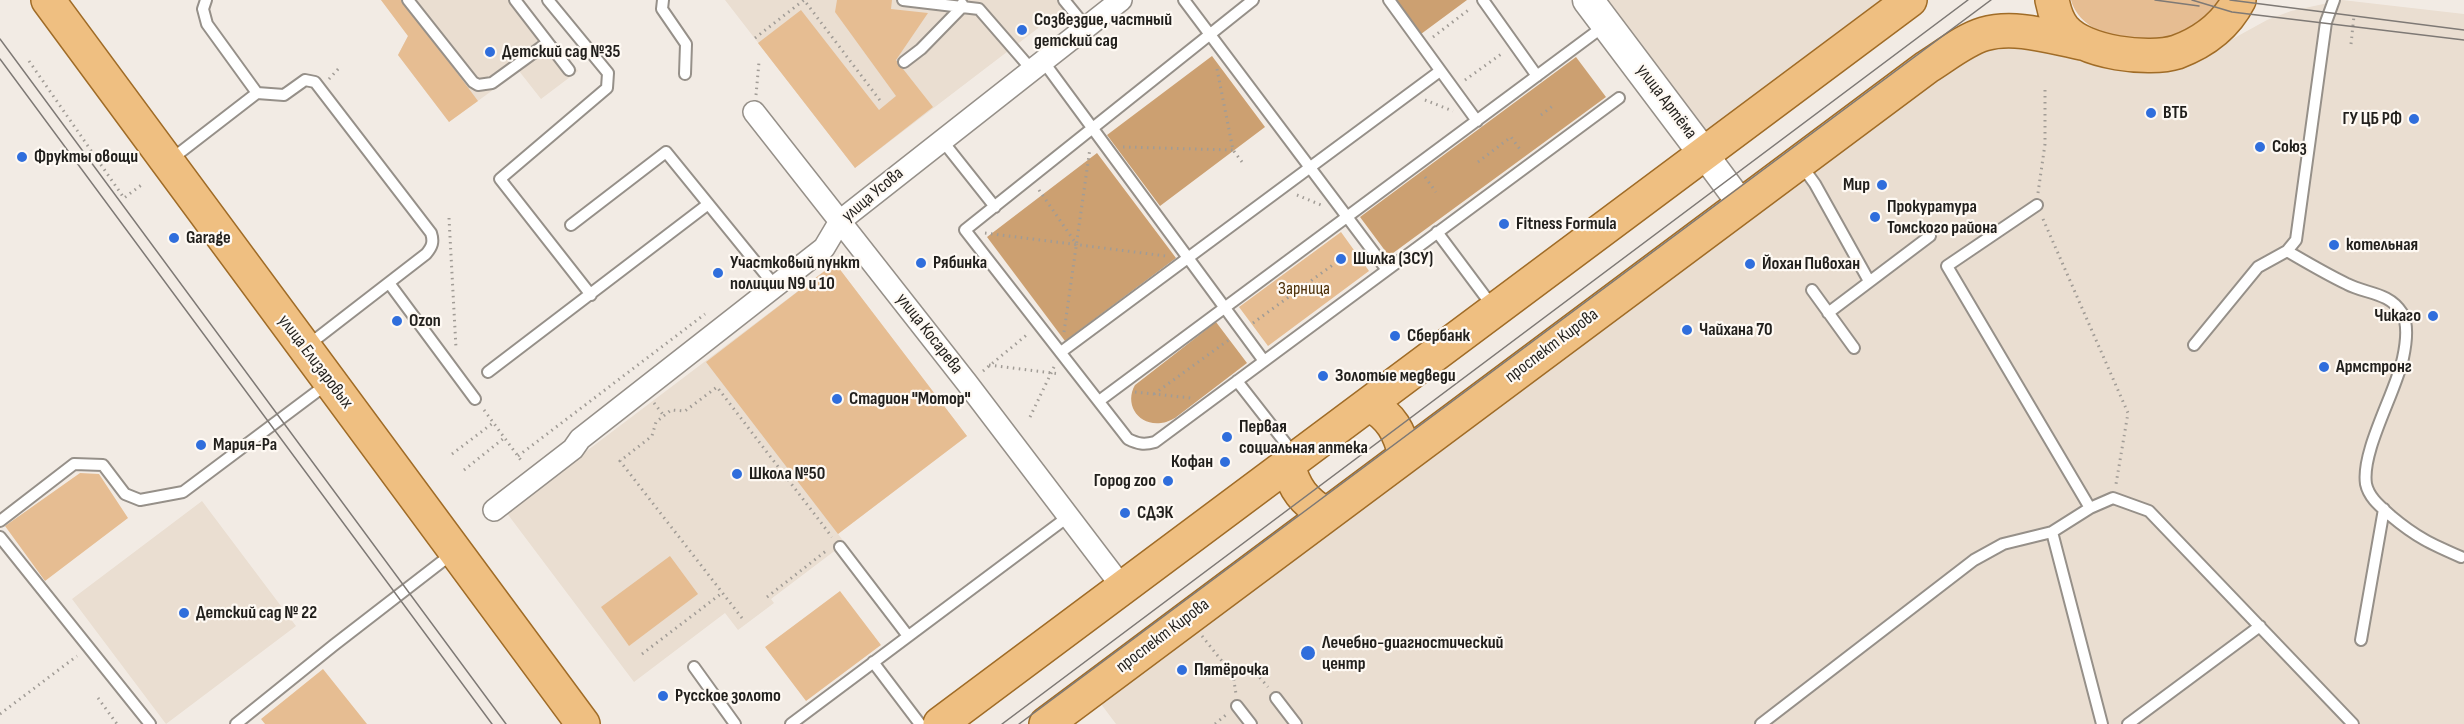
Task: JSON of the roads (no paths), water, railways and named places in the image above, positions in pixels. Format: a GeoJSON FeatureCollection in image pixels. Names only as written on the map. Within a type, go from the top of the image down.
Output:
{"type":"FeatureCollection","features":[{"type":"Feature","properties":{"kind":"main road","name":"улица Елизаровых"},"geometry":{"type":"LineString","coordinates":[[48,0],[155,173],[304,348],[583,724]]}},
{"type":"Feature","properties":{"kind":"main road","name":"улица Артёма"},"geometry":{"type":"LineString","coordinates":[[1588,0],[1704,154]]}},
{"type":"Feature","properties":{"kind":"main road"},"geometry":{"type":"LineString","coordinates":[[940,724],[1910,0]]}},
{"type":"Feature","properties":{"kind":"main road"},"geometry":{"type":"LineString","coordinates":[[2052,0],[2064,29],[2082,43]]}},
{"type":"Feature","properties":{"kind":"main road","name":"проспект Кирова"},"geometry":{"type":"LineString","coordinates":[[1046,724],[1927,67],[1982,35],[1997,32],[2022,32],[2124,53],[2168,54],[2204,39],[2242,3]]}},
{"type":"Feature","properties":{"kind":"main road"},"geometry":{"type":"LineString","coordinates":[[1369,404],[1387,417],[1396,428],[1405,456]]}},
{"type":"Feature","properties":{"kind":"main road"},"geometry":{"type":"LineString","coordinates":[[1292,461],[1297,490],[1310,505],[1326,515]]}},
{"type":"Feature","properties":{"kind":"street","name":"улица Усова"},"geometry":{"type":"LineString","coordinates":[[494,510],[573,449],[580,439],[824,248],[840,221],[941,139],[1121,0]]}},
{"type":"Feature","properties":{"kind":"street","name":"улица Косарева"},"geometry":{"type":"LineString","coordinates":[[754,112],[968,383],[1123,588]]}},
{"type":"Feature","properties":{"kind":"street","name":"улица Артёма"},"geometry":{"type":"LineString","coordinates":[[1704,154],[1742,205]]}},
{"type":"Feature","properties":{"kind":"lane"},"geometry":{"type":"LineString","coordinates":[[206,0],[203,9],[207,24],[257,93]]}},
{"type":"Feature","properties":{"kind":"lane"},"geometry":{"type":"LineString","coordinates":[[408,0],[473,82],[478,85],[492,82],[547,43]]}},
{"type":"Feature","properties":{"kind":"lane"},"geometry":{"type":"LineString","coordinates":[[515,0],[569,70]]}},
{"type":"Feature","properties":{"kind":"lane"},"geometry":{"type":"LineString","coordinates":[[548,0],[608,73],[607,88],[501,179],[591,295]]}},
{"type":"Feature","properties":{"kind":"lane"},"geometry":{"type":"LineString","coordinates":[[663,0],[662,9],[686,44],[685,75]]}},
{"type":"Feature","properties":{"kind":"lane"},"geometry":{"type":"LineString","coordinates":[[903,0],[962,4],[979,9],[1037,66],[1093,129],[1264,361]]}},
{"type":"Feature","properties":{"kind":"lane"},"geometry":{"type":"LineString","coordinates":[[1064,0],[1086,27]]}},
{"type":"Feature","properties":{"kind":"lane"},"geometry":{"type":"LineString","coordinates":[[1184,0],[1387,270]]}},
{"type":"Feature","properties":{"kind":"lane"},"geometry":{"type":"LineString","coordinates":[[1254,0],[965,231],[1128,439],[1137,444],[1146,445],[1155,442],[1619,98]]}},
{"type":"Feature","properties":{"kind":"lane"},"geometry":{"type":"LineString","coordinates":[[1389,0],[1476,121]]}},
{"type":"Feature","properties":{"kind":"lane"},"geometry":{"type":"LineString","coordinates":[[2194,345],[2258,267],[2286,251],[2296,240],[2326,22],[2334,0]]}},
{"type":"Feature","properties":{"kind":"lane"},"geometry":{"type":"LineString","coordinates":[[1478,3],[1515,44],[1538,75]]}},
{"type":"Feature","properties":{"kind":"lane"},"geometry":{"type":"LineString","coordinates":[[904,62],[921,49],[962,4]]}},
{"type":"Feature","properties":{"kind":"lane"},"geometry":{"type":"LineString","coordinates":[[1099,401],[1607,24]]}},
{"type":"Feature","properties":{"kind":"lane"},"geometry":{"type":"LineString","coordinates":[[1061,352],[1440,71]]}},
{"type":"Feature","properties":{"kind":"lane"},"geometry":{"type":"LineString","coordinates":[[155,173],[257,93],[284,95],[305,80],[315,82],[431,233],[433,244],[430,250],[304,348]]}},
{"type":"Feature","properties":{"kind":"lane"},"geometry":{"type":"LineString","coordinates":[[941,139],[995,207]]}},
{"type":"Feature","properties":{"kind":"lane"},"geometry":{"type":"LineString","coordinates":[[571,225],[666,152],[775,286]]}},
{"type":"Feature","properties":{"kind":"lane"},"geometry":{"type":"LineString","coordinates":[[1800,163],[1815,184],[1869,281]]}},
{"type":"Feature","properties":{"kind":"lane"},"geometry":{"type":"LineString","coordinates":[[488,372],[707,205]]}},
{"type":"Feature","properties":{"kind":"lane"},"geometry":{"type":"LineString","coordinates":[[2037,205],[1947,266],[2090,508]]}},
{"type":"Feature","properties":{"kind":"lane"},"geometry":{"type":"LineString","coordinates":[[1437,232],[1495,310]]}},
{"type":"Feature","properties":{"kind":"lane"},"geometry":{"type":"LineString","coordinates":[[1828,313],[1930,236]]}},
{"type":"Feature","properties":{"kind":"lane"},"geometry":{"type":"LineString","coordinates":[[2286,251],[2349,285],[2380,294],[2403,314],[2406,347],[2400,372],[2370,452],[2366,485],[2373,500],[2412,534],[2429,544],[2461,557]]}},
{"type":"Feature","properties":{"kind":"lane"},"geometry":{"type":"LineString","coordinates":[[389,283],[475,399]]}},
{"type":"Feature","properties":{"kind":"lane"},"geometry":{"type":"LineString","coordinates":[[1812,290],[1854,348]]}},
{"type":"Feature","properties":{"kind":"lane"},"geometry":{"type":"LineString","coordinates":[[1237,381],[1292,461]]}},
{"type":"Feature","properties":{"kind":"lane"},"geometry":{"type":"LineString","coordinates":[[0,521],[74,464],[103,465],[125,494],[140,500],[183,492],[330,382]]}},
{"type":"Feature","properties":{"kind":"lane"},"geometry":{"type":"LineString","coordinates":[[1761,724],[1974,560],[2004,544],[2052,532],[2090,508],[2113,498],[2149,511],[2353,724]]}},
{"type":"Feature","properties":{"kind":"lane"},"geometry":{"type":"LineString","coordinates":[[2361,640],[2384,509]]}},
{"type":"Feature","properties":{"kind":"lane"},"geometry":{"type":"LineString","coordinates":[[791,724],[1069,516]]}},
{"type":"Feature","properties":{"kind":"lane"},"geometry":{"type":"LineString","coordinates":[[2052,532],[2102,724]]}},
{"type":"Feature","properties":{"kind":"lane"},"geometry":{"type":"LineString","coordinates":[[0,537],[150,724]]}},
{"type":"Feature","properties":{"kind":"lane"},"geometry":{"type":"LineString","coordinates":[[838,545],[908,636]]}},
{"type":"Feature","properties":{"kind":"lane"},"geometry":{"type":"LineString","coordinates":[[236,724],[456,551]]}},
{"type":"Feature","properties":{"kind":"lane"},"geometry":{"type":"LineString","coordinates":[[2128,724],[2260,626]]}},
{"type":"Feature","properties":{"kind":"lane"},"geometry":{"type":"LineString","coordinates":[[873,662],[920,724]]}},
{"type":"Feature","properties":{"kind":"lane"},"geometry":{"type":"LineString","coordinates":[[694,667],[735,724]]}},
{"type":"Feature","properties":{"kind":"lane"},"geometry":{"type":"LineString","coordinates":[[1276,698],[1296,724]]}},
{"type":"Feature","properties":{"kind":"lane"},"geometry":{"type":"LineString","coordinates":[[1237,706],[1251,724]]}},
{"type":"Feature","properties":{"kind":"tram line"},"geometry":{"type":"LineString","coordinates":[[1002,724],[1968,0]]}},
{"type":"Feature","properties":{"kind":"tram line"},"geometry":{"type":"LineString","coordinates":[[1019,724],[1991,0]]}},
{"type":"Feature","properties":{"kind":"tram line"},"geometry":{"type":"LineString","coordinates":[[2155,0],[2199,6]]}},
{"type":"Feature","properties":{"kind":"tram line"},"geometry":{"type":"LineString","coordinates":[[2192,0],[2232,12],[2464,40]]}},
{"type":"Feature","properties":{"kind":"tram line"},"geometry":{"type":"LineString","coordinates":[[2230,0],[2464,30]]}},
{"type":"Feature","properties":{"kind":"tram line"},"geometry":{"type":"LineString","coordinates":[[0,39],[506,724]]}},
{"type":"Feature","properties":{"kind":"tram line"},"geometry":{"type":"LineString","coordinates":[[0,59],[492,724]]}},
{"type":"Feature","properties":{"kind":"place","name":"Созвездие, частный детский сад"},"geometry":{"type":"Point","coordinates":[1022,30]}},
{"type":"Feature","properties":{"kind":"place","name":"Детский сад №35"},"geometry":{"type":"Point","coordinates":[490,52]}},
{"type":"Feature","properties":{"kind":"place","name":"ВТБ"},"geometry":{"type":"Point","coordinates":[2151,113]}},
{"type":"Feature","properties":{"kind":"place","name":"ГУ ЦБ РФ"},"geometry":{"type":"Point","coordinates":[2414,119]}},
{"type":"Feature","properties":{"kind":"place","name":"Союз"},"geometry":{"type":"Point","coordinates":[2260,147]}},
{"type":"Feature","properties":{"kind":"place","name":"Фрукты овощи"},"geometry":{"type":"Point","coordinates":[22,157]}},
{"type":"Feature","properties":{"kind":"place","name":"Мир"},"geometry":{"type":"Point","coordinates":[1882,185]}},
{"type":"Feature","properties":{"kind":"place","name":"Прокуратура Томского района"},"geometry":{"type":"Point","coordinates":[1875,217]}},
{"type":"Feature","properties":{"kind":"place","name":"Fitness Formula"},"geometry":{"type":"Point","coordinates":[1504,224]}},
{"type":"Feature","properties":{"kind":"place","name":"Garage"},"geometry":{"type":"Point","coordinates":[174,238]}},
{"type":"Feature","properties":{"kind":"place","name":"котельная"},"geometry":{"type":"Point","coordinates":[2334,245]}},
{"type":"Feature","properties":{"kind":"place","name":"Шилка (ЗСУ)"},"geometry":{"type":"Point","coordinates":[1341,259]}},
{"type":"Feature","properties":{"kind":"place","name":"Рябинка"},"geometry":{"type":"Point","coordinates":[921,263]}},
{"type":"Feature","properties":{"kind":"place","name":"Йохан Пивохан"},"geometry":{"type":"Point","coordinates":[1750,264]}},
{"type":"Feature","properties":{"kind":"place","name":"Участковый пункт полиции N9 и 10"},"geometry":{"type":"Point","coordinates":[718,273]}},
{"type":"Feature","properties":{"kind":"place","name":"Чикаго"},"geometry":{"type":"Point","coordinates":[2433,316]}},
{"type":"Feature","properties":{"kind":"place","name":"Ozon"},"geometry":{"type":"Point","coordinates":[397,321]}},
{"type":"Feature","properties":{"kind":"place","name":"Чайхана 70"},"geometry":{"type":"Point","coordinates":[1687,330]}},
{"type":"Feature","properties":{"kind":"place","name":"Сбербанк"},"geometry":{"type":"Point","coordinates":[1395,336]}},
{"type":"Feature","properties":{"kind":"place","name":"Армстронг"},"geometry":{"type":"Point","coordinates":[2324,367]}},
{"type":"Feature","properties":{"kind":"place","name":"Золотые медведи"},"geometry":{"type":"Point","coordinates":[1323,376]}},
{"type":"Feature","properties":{"kind":"place","name":"Стадион \"Мотор\""},"geometry":{"type":"Point","coordinates":[837,399]}},
{"type":"Feature","properties":{"kind":"place","name":"Первая социальная аптека"},"geometry":{"type":"Point","coordinates":[1227,437]}},
{"type":"Feature","properties":{"kind":"place","name":"Мария-Ра"},"geometry":{"type":"Point","coordinates":[201,445]}},
{"type":"Feature","properties":{"kind":"place","name":"Кофан"},"geometry":{"type":"Point","coordinates":[1225,462]}},
{"type":"Feature","properties":{"kind":"place","name":"Школа №50"},"geometry":{"type":"Point","coordinates":[737,474]}},
{"type":"Feature","properties":{"kind":"place","name":"Город zoo"},"geometry":{"type":"Point","coordinates":[1168,481]}},
{"type":"Feature","properties":{"kind":"place","name":"СДЭК"},"geometry":{"type":"Point","coordinates":[1125,513]}},
{"type":"Feature","properties":{"kind":"place","name":"Детский сад № 22"},"geometry":{"type":"Point","coordinates":[184,613]}},
{"type":"Feature","properties":{"kind":"place","name":"Лечебно-диагностический центр"},"geometry":{"type":"Point","coordinates":[1308,653]}},
{"type":"Feature","properties":{"kind":"place","name":"Пятёрочка"},"geometry":{"type":"Point","coordinates":[1182,670]}},
{"type":"Feature","properties":{"kind":"place","name":"Русское золото"},"geometry":{"type":"Point","coordinates":[663,696]}},
{"type":"Feature","properties":{"kind":"park label","name":"Зарница"},"geometry":{"type":"Point","coordinates":[1304,289]}}]}
